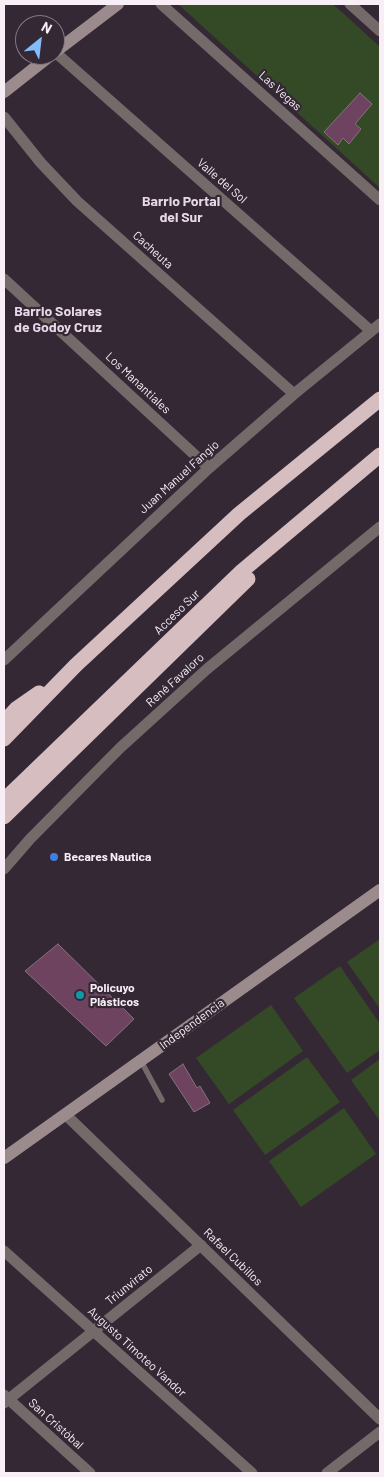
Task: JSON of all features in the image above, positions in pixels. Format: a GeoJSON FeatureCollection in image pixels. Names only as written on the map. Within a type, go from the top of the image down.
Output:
{"type":"FeatureCollection","features":[{"type":"Feature","properties":{"kind":"highway"},"geometry":{"type":"LineString","coordinates":[[4,740],[76,665],[239,514],[380,399]]}},
{"type":"Feature","properties":{"kind":"highway","name":"Acceso Sur"},"geometry":{"type":"LineString","coordinates":[[4,800],[242,571],[380,455]]}},
{"type":"Feature","properties":{"kind":"highway"},"geometry":{"type":"LineString","coordinates":[[4,817],[228,599],[313,511]]}},
{"type":"Feature","properties":{"kind":"highway"},"geometry":{"type":"LineString","coordinates":[[4,722],[16,710],[76,665]]}},
{"type":"Feature","properties":{"kind":"street"},"geometry":{"type":"LineString","coordinates":[[65,44],[118,4]]}},
{"type":"Feature","properties":{"kind":"street","name":"Las Vegas"},"geometry":{"type":"LineString","coordinates":[[161,4],[380,200]]}},
{"type":"Feature","properties":{"kind":"street"},"geometry":{"type":"LineString","coordinates":[[350,4],[380,31]]}},
{"type":"Feature","properties":{"kind":"street","name":"Valle del Sol"},"geometry":{"type":"LineString","coordinates":[[65,61],[376,327]]}},
{"type":"Feature","properties":{"kind":"street"},"geometry":{"type":"LineString","coordinates":[[4,92],[38,65]]}},
{"type":"Feature","properties":{"kind":"street","name":"Cacheuta"},"geometry":{"type":"LineString","coordinates":[[4,117],[41,163],[77,201],[294,394]]}},
{"type":"Feature","properties":{"kind":"street","name":"Los Manantiales"},"geometry":{"type":"LineString","coordinates":[[4,279],[210,468]]}},
{"type":"Feature","properties":{"kind":"street","name":"Juan Manuel Fangio"},"geometry":{"type":"LineString","coordinates":[[4,660],[210,468],[294,394],[376,327]]}},
{"type":"Feature","properties":{"kind":"street","name":"René Favaloro"},"geometry":{"type":"LineString","coordinates":[[4,869],[30,839],[114,755],[200,676],[380,527]]}},
{"type":"Feature","properties":{"kind":"street","name":"Independencia"},"geometry":{"type":"LineString","coordinates":[[4,1158],[380,890]]}},
{"type":"Feature","properties":{"kind":"street","name":"Rafael Cubillos"},"geometry":{"type":"LineString","coordinates":[[66,1115],[380,1418]]}},
{"type":"Feature","properties":{"kind":"street","name":"Triunvirato"},"geometry":{"type":"LineString","coordinates":[[5,1399],[201,1245]]}},
{"type":"Feature","properties":{"kind":"street","name":"Augusto Timoteo Vandor"},"geometry":{"type":"LineString","coordinates":[[4,1251],[252,1473]]}},
{"type":"Feature","properties":{"kind":"street","name":"San Cristóbal"},"geometry":{"type":"LineString","coordinates":[[5,1399],[90,1473]]}},
{"type":"Feature","properties":{"kind":"street"},"geometry":{"type":"LineString","coordinates":[[326,1473],[380,1432]]}},
{"type":"Feature","properties":{"kind":"lane"},"geometry":{"type":"LineString","coordinates":[[141,1061],[162,1100]]}},
{"type":"Feature","properties":{"kind":"green space"},"geometry":{"type":"Polygon","coordinates":[[[178,4],[333,4],[380,47],[380,188],[178,4]]]}},
{"type":"Feature","properties":{"kind":"green space"},"geometry":{"type":"Polygon","coordinates":[[[380,939],[380,1009],[347,962],[380,939]]]}},
{"type":"Feature","properties":{"kind":"green space"},"geometry":{"type":"Polygon","coordinates":[[[340,966],[380,1024],[380,1050],[347,1073],[294,998],[340,966]]]}},
{"type":"Feature","properties":{"kind":"green space"},"geometry":{"type":"Polygon","coordinates":[[[271,1005],[303,1051],[229,1104],[196,1058],[271,1005]]]}},
{"type":"Feature","properties":{"kind":"green space"},"geometry":{"type":"Polygon","coordinates":[[[307,1057],[340,1102],[265,1155],[233,1110],[307,1057]]]}},
{"type":"Feature","properties":{"kind":"green space"},"geometry":{"type":"Polygon","coordinates":[[[380,1059],[380,1121],[351,1080],[380,1059]]]}},
{"type":"Feature","properties":{"kind":"green space"},"geometry":{"type":"Polygon","coordinates":[[[344,1108],[376,1154],[301,1207],[269,1161],[344,1108]]]}},
{"type":"Feature","properties":{"kind":"building"},"geometry":{"type":"Polygon","coordinates":[[[360,93],[372,104],[355,124],[361,129],[349,144],[343,138],[338,145],[324,132],[360,93]]]}},
{"type":"Feature","properties":{"kind":"building","name":"Policuyo Plásticos"},"geometry":{"type":"Polygon","coordinates":[[[58,944],[134,1019],[106,1046],[25,971],[58,944]]]}},
{"type":"Feature","properties":{"kind":"building"},"geometry":{"type":"Polygon","coordinates":[[[183,1064],[197,1088],[200,1086],[210,1103],[194,1112],[169,1074],[183,1064]]]}},
{"type":"Feature","properties":{"kind":"place","name":"Becares Nautica"},"geometry":{"type":"Point","coordinates":[54,857]}},
{"type":"Feature","properties":{"kind":"place","name":"Policuyo Plásticos"},"geometry":{"type":"Point","coordinates":[80,995]}},
{"type":"Feature","properties":{"kind":"district","name":"Barrio Portal del Sur"},"geometry":{"type":"Point","coordinates":[181,210]}},
{"type":"Feature","properties":{"kind":"district","name":"Barrio Solares de Godoy Cruz"},"geometry":{"type":"Point","coordinates":[58,320]}}]}
